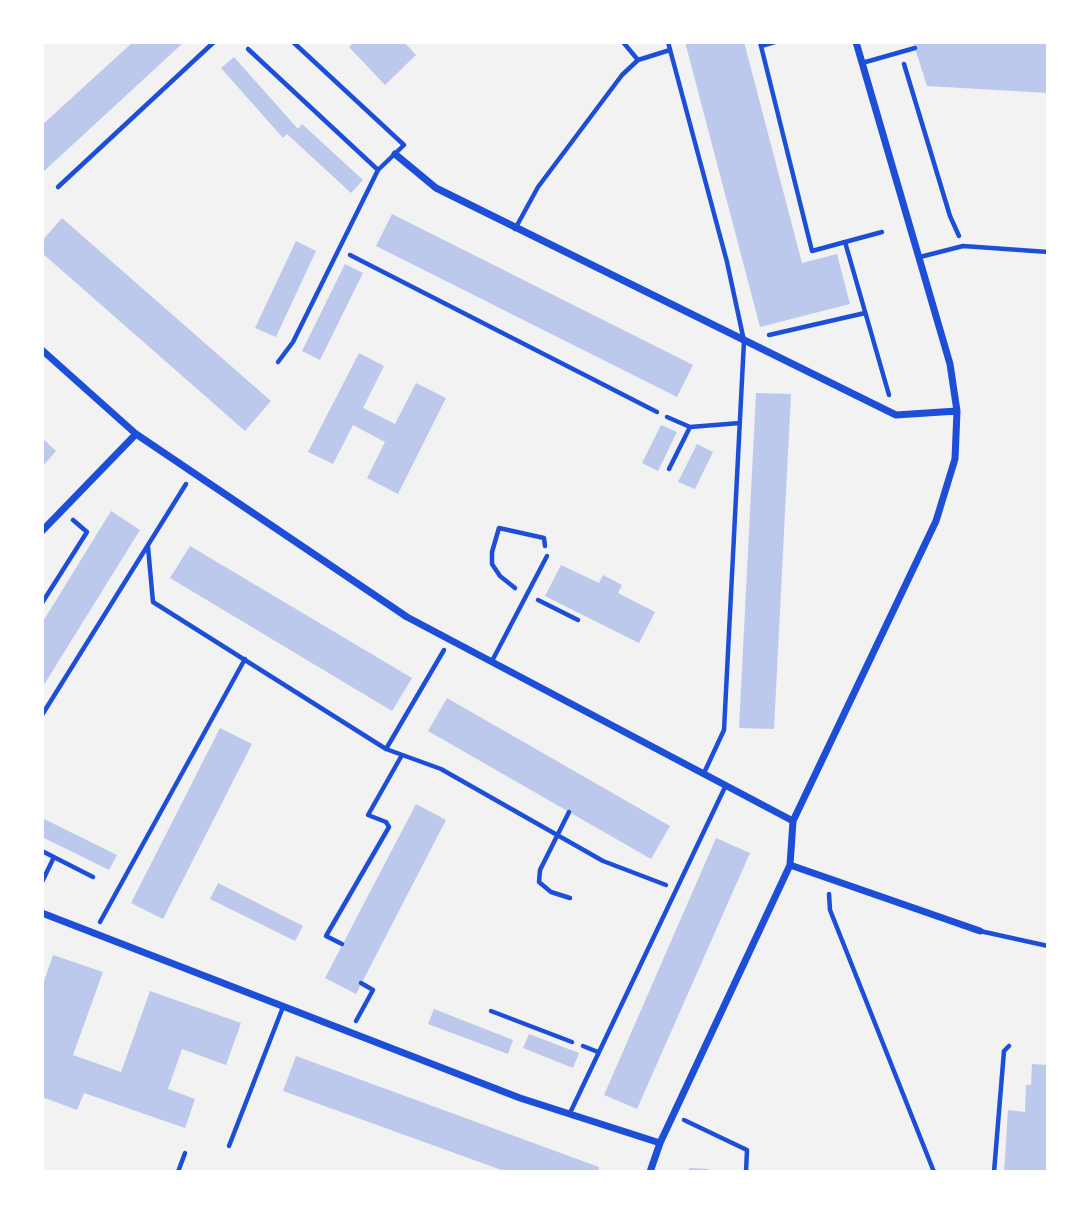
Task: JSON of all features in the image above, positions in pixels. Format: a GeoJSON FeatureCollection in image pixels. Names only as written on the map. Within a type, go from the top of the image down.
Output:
{"type":"FeatureCollection","features":[{"type":"Feature","properties":{"kind":"street"},"geometry":{"type":"LineString","coordinates":[[648,1169],[790,864],[793,821],[936,521],[955,459],[957,411],[950,364],[856,42]]}},
{"type":"Feature","properties":{"kind":"street"},"geometry":{"type":"LineString","coordinates":[[395,154],[436,188],[896,415],[957,411]]}},
{"type":"Feature","properties":{"kind":"street"},"geometry":{"type":"LineString","coordinates":[[42,350],[136,434],[407,617],[793,821]]}},
{"type":"Feature","properties":{"kind":"street"},"geometry":{"type":"LineString","coordinates":[[42,531],[136,434]]}},
{"type":"Feature","properties":{"kind":"street"},"geometry":{"type":"LineString","coordinates":[[790,864],[980,931]]}},
{"type":"Feature","properties":{"kind":"street"},"geometry":{"type":"LineString","coordinates":[[42,913],[520,1098],[660,1143]]}},
{"type":"Feature","properties":{"kind":"lane"},"geometry":{"type":"LineString","coordinates":[[278,362],[293,342],[378,170],[404,145],[293,42]]}},
{"type":"Feature","properties":{"kind":"lane"},"geometry":{"type":"LineString","coordinates":[[623,42],[638,60]]}},
{"type":"Feature","properties":{"kind":"lane"},"geometry":{"type":"LineString","coordinates":[[668,42],[727,262],[744,341],[724,730],[704,774]]}},
{"type":"Feature","properties":{"kind":"lane"},"geometry":{"type":"LineString","coordinates":[[862,63],[915,48]]}},
{"type":"Feature","properties":{"kind":"lane"},"geometry":{"type":"LineString","coordinates":[[248,49],[378,170]]}},
{"type":"Feature","properties":{"kind":"lane"},"geometry":{"type":"LineString","coordinates":[[515,229],[538,187],[622,75],[638,60],[670,50]]}},
{"type":"Feature","properties":{"kind":"lane"},"geometry":{"type":"LineString","coordinates":[[920,257],[963,246],[1048,253]]}},
{"type":"Feature","properties":{"kind":"lane"},"geometry":{"type":"LineString","coordinates":[[667,418],[690,427],[740,423]]}},
{"type":"Feature","properties":{"kind":"lane"},"geometry":{"type":"LineString","coordinates":[[669,469],[690,427]]}},
{"type":"Feature","properties":{"kind":"lane"},"geometry":{"type":"LineString","coordinates":[[491,662],[547,556]]}},
{"type":"Feature","properties":{"kind":"lane"},"geometry":{"type":"LineString","coordinates":[[570,1113],[726,784]]}},
{"type":"Feature","properties":{"kind":"lane"},"geometry":{"type":"LineString","coordinates":[[42,851],[93,877]]}},
{"type":"Feature","properties":{"kind":"lane"},"geometry":{"type":"LineString","coordinates":[[42,882],[54,857]]}},
{"type":"Feature","properties":{"kind":"lane"},"geometry":{"type":"LineString","coordinates":[[980,931],[1048,946]]}},
{"type":"Feature","properties":{"kind":"lane"},"geometry":{"type":"LineString","coordinates":[[229,1146],[283,1007]]}},
{"type":"Feature","properties":{"kind":"lane"},"geometry":{"type":"LineString","coordinates":[[583,1046],[598,1052]]}},
{"type":"Feature","properties":{"kind":"lane"},"geometry":{"type":"LineString","coordinates":[[178,1172],[185,1153]]}},
{"type":"Feature","properties":{"kind":"path"},"geometry":{"type":"LineString","coordinates":[[58,187],[214,42]]}},
{"type":"Feature","properties":{"kind":"path"},"geometry":{"type":"LineString","coordinates":[[775,42],[760,44],[812,251],[882,232]]}},
{"type":"Feature","properties":{"kind":"path"},"geometry":{"type":"LineString","coordinates":[[901,52],[950,216],[963,246]]}},
{"type":"Feature","properties":{"kind":"path"},"geometry":{"type":"LineString","coordinates":[[845,242],[882,371]]}},
{"type":"Feature","properties":{"kind":"path"},"geometry":{"type":"LineString","coordinates":[[339,249],[667,418]]}},
{"type":"Feature","properties":{"kind":"path"},"geometry":{"type":"LineString","coordinates":[[765,336],[865,313]]}},
{"type":"Feature","properties":{"kind":"path"},"geometry":{"type":"LineString","coordinates":[[42,715],[193,472]]}},
{"type":"Feature","properties":{"kind":"path"},"geometry":{"type":"LineString","coordinates":[[42,603],[87,532],[62,511]]}},
{"type":"Feature","properties":{"kind":"path"},"geometry":{"type":"LineString","coordinates":[[148,547],[153,602],[386,749],[441,769],[603,861],[678,889]]}},
{"type":"Feature","properties":{"kind":"path"},"geometry":{"type":"LineString","coordinates":[[386,749],[450,640]]}},
{"type":"Feature","properties":{"kind":"path"},"geometry":{"type":"LineString","coordinates":[[94,934],[245,659]]}},
{"type":"Feature","properties":{"kind":"path"},"geometry":{"type":"LineString","coordinates":[[342,944],[326,936],[389,827],[386,822],[368,815],[401,755]]}},
{"type":"Feature","properties":{"kind":"path"},"geometry":{"type":"LineString","coordinates":[[569,812],[540,870],[539,882],[551,892],[570,898]]}},
{"type":"Feature","properties":{"kind":"path"},"geometry":{"type":"LineString","coordinates":[[828,879],[830,910],[934,1172]]}},
{"type":"Feature","properties":{"kind":"path"},"geometry":{"type":"LineString","coordinates":[[350,1033],[373,990],[361,983]]}},
{"type":"Feature","properties":{"kind":"path"},"geometry":{"type":"LineString","coordinates":[[491,1010],[583,1046]]}},
{"type":"Feature","properties":{"kind":"path"},"geometry":{"type":"LineString","coordinates":[[994,1172],[1004,1051],[1009,1046]]}},
{"type":"Feature","properties":{"kind":"path"},"geometry":{"type":"LineString","coordinates":[[674,1114],[747,1150],[746,1172]]}},
{"type":"Feature","properties":{"kind":"building"},"geometry":{"type":"Polygon","coordinates":[[[133,42],[184,42],[42,173],[42,125],[133,42]]]}},
{"type":"Feature","properties":{"kind":"building"},"geometry":{"type":"Polygon","coordinates":[[[354,42],[404,42],[416,55],[385,85],[349,47],[354,42]]]}},
{"type":"Feature","properties":{"kind":"building"},"geometry":{"type":"Polygon","coordinates":[[[685,42],[744,42],[802,263],[837,254],[850,304],[760,327],[685,42]]]}},
{"type":"Feature","properties":{"kind":"building"},"geometry":{"type":"Polygon","coordinates":[[[913,42],[1048,42],[1048,93],[927,86],[913,42]]]}},
{"type":"Feature","properties":{"kind":"building"},"geometry":{"type":"Polygon","coordinates":[[[234,57],[298,129],[302,124],[363,180],[351,193],[287,134],[283,138],[221,68],[234,57]]]}},
{"type":"Feature","properties":{"kind":"building"},"geometry":{"type":"Polygon","coordinates":[[[392,214],[693,365],[677,397],[376,246],[392,214]]]}},
{"type":"Feature","properties":{"kind":"building"},"geometry":{"type":"Polygon","coordinates":[[[62,218],[271,401],[245,431],[42,253],[42,241],[62,218]]]}},
{"type":"Feature","properties":{"kind":"building"},"geometry":{"type":"Polygon","coordinates":[[[296,241],[316,251],[276,337],[255,328],[296,241]]]}},
{"type":"Feature","properties":{"kind":"building"},"geometry":{"type":"Polygon","coordinates":[[[345,264],[363,273],[320,360],[302,351],[345,264]]]}},
{"type":"Feature","properties":{"kind":"building"},"geometry":{"type":"Polygon","coordinates":[[[359,353],[384,366],[363,408],[395,424],[416,383],[446,398],[398,494],[367,478],[385,442],[353,425],[333,464],[308,452],[359,353]]]}},
{"type":"Feature","properties":{"kind":"building"},"geometry":{"type":"Polygon","coordinates":[[[756,393],[791,394],[774,729],[739,728],[756,393]]]}},
{"type":"Feature","properties":{"kind":"building"},"geometry":{"type":"Polygon","coordinates":[[[661,425],[677,432],[658,471],[642,463],[661,425]]]}},
{"type":"Feature","properties":{"kind":"building"},"geometry":{"type":"Polygon","coordinates":[[[42,438],[56,451],[42,467],[42,438]]]}},
{"type":"Feature","properties":{"kind":"building"},"geometry":{"type":"Polygon","coordinates":[[[697,444],[713,452],[695,489],[678,482],[697,444]]]}},
{"type":"Feature","properties":{"kind":"building"},"geometry":{"type":"Polygon","coordinates":[[[111,511],[140,530],[42,688],[42,623],[111,511]]]}},
{"type":"Feature","properties":{"kind":"building"},"geometry":{"type":"Polygon","coordinates":[[[190,546],[412,678],[392,711],[170,578],[190,546]]]}},
{"type":"Feature","properties":{"kind":"building"},"geometry":{"type":"Polygon","coordinates":[[[561,565],[599,583],[603,575],[622,585],[618,593],[655,612],[639,643],[545,596],[561,565]]]}},
{"type":"Feature","properties":{"kind":"building"},"geometry":{"type":"Polygon","coordinates":[[[447,698],[670,826],[651,859],[428,731],[447,698]]]}},
{"type":"Feature","properties":{"kind":"building"},"geometry":{"type":"Polygon","coordinates":[[[220,728],[252,744],[163,919],[131,903],[220,728]]]}},
{"type":"Feature","properties":{"kind":"building"},"geometry":{"type":"Polygon","coordinates":[[[416,804],[446,820],[356,994],[325,978],[416,804]]]}},
{"type":"Feature","properties":{"kind":"building"},"geometry":{"type":"Polygon","coordinates":[[[42,818],[117,855],[109,870],[42,837],[42,818]]]}},
{"type":"Feature","properties":{"kind":"building"},"geometry":{"type":"Polygon","coordinates":[[[716,838],[750,853],[637,1109],[604,1095],[716,838]]]}},
{"type":"Feature","properties":{"kind":"building"},"geometry":{"type":"Polygon","coordinates":[[[218,883],[303,926],[295,941],[210,899],[218,883]]]}},
{"type":"Feature","properties":{"kind":"building"},"geometry":{"type":"Polygon","coordinates":[[[53,955],[103,972],[73,1055],[121,1072],[150,991],[241,1023],[226,1065],[182,1049],[168,1089],[195,1099],[185,1128],[84,1093],[77,1110],[42,1097],[42,987],[53,955]]]}},
{"type":"Feature","properties":{"kind":"building"},"geometry":{"type":"Polygon","coordinates":[[[434,1009],[513,1040],[508,1054],[428,1024],[434,1009]]]}},
{"type":"Feature","properties":{"kind":"building"},"geometry":{"type":"Polygon","coordinates":[[[529,1034],[579,1053],[573,1068],[523,1048],[529,1034]]]}},
{"type":"Feature","properties":{"kind":"building"},"geometry":{"type":"Polygon","coordinates":[[[296,1056],[599,1167],[598,1172],[507,1172],[283,1091],[296,1056]]]}},
{"type":"Feature","properties":{"kind":"building"},"geometry":{"type":"Polygon","coordinates":[[[1032,1064],[1048,1065],[1048,1172],[1004,1172],[1008,1110],[1025,1112],[1026,1085],[1031,1085],[1032,1064]]]}},
{"type":"Feature","properties":{"kind":"building"},"geometry":{"type":"Polygon","coordinates":[[[689,1168],[709,1169],[708,1172],[689,1172],[689,1168]]]}}]}
